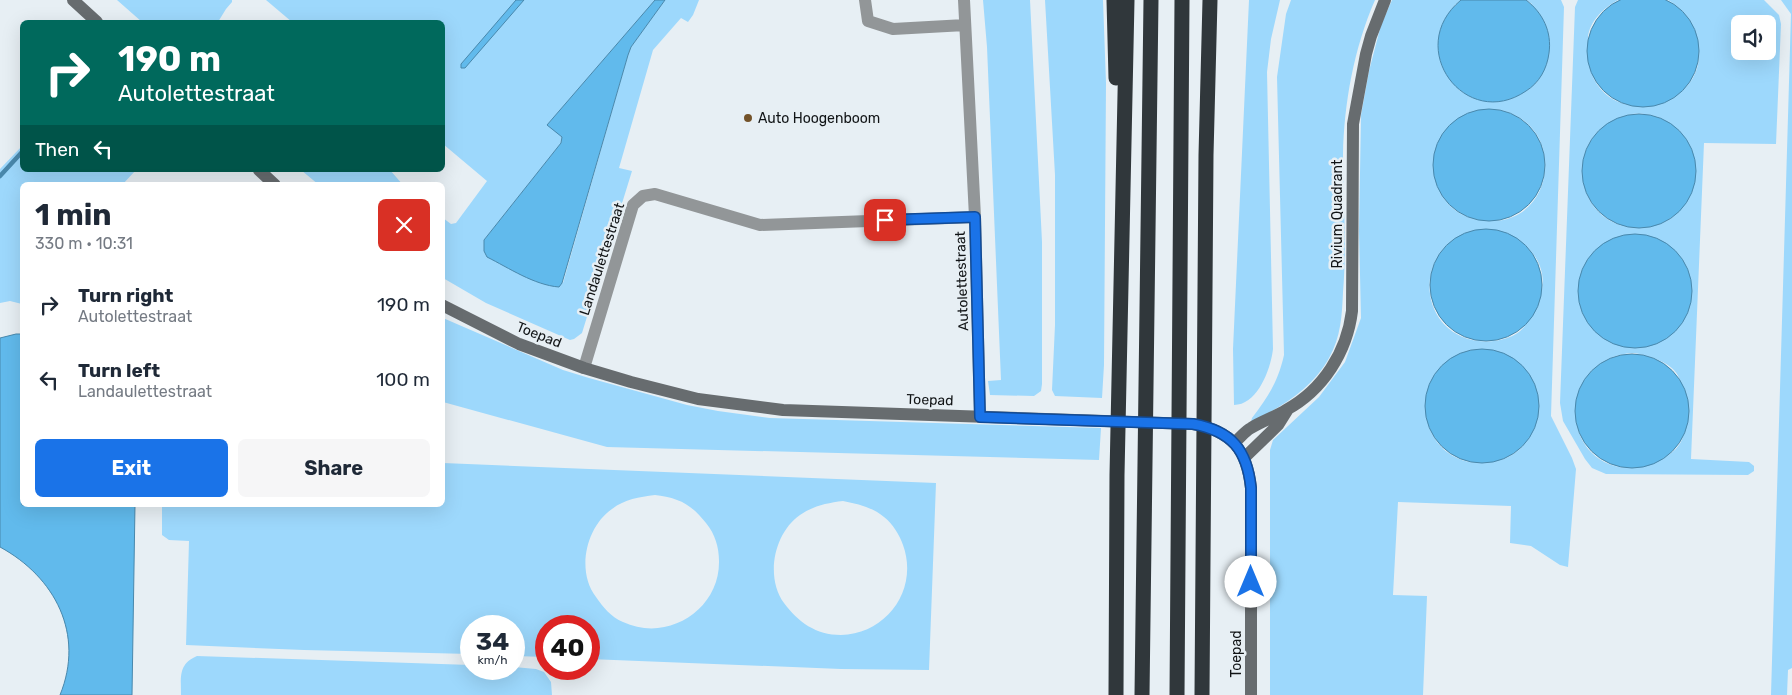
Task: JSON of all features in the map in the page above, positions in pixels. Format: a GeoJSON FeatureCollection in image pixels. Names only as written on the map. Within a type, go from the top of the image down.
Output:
{"type":"FeatureCollection","features":[{"type":"Feature","properties":{"kind":"highway"},"geometry":{"type":"LineString","coordinates":[[1114,0],[1116,133],[1123,167]]}},
{"type":"Feature","properties":{"kind":"highway"},"geometry":{"type":"LineString","coordinates":[[1116,695],[1127,0]]}},
{"type":"Feature","properties":{"kind":"highway"},"geometry":{"type":"LineString","coordinates":[[1142,695],[1151,0]]}},
{"type":"Feature","properties":{"kind":"highway"},"geometry":{"type":"LineString","coordinates":[[1177,695],[1182,0]]}},
{"type":"Feature","properties":{"kind":"highway"},"geometry":{"type":"LineString","coordinates":[[1202,695],[1206,155],[1210,0]]}},
{"type":"Feature","properties":{"kind":"street"},"geometry":{"type":"LineString","coordinates":[[73,0],[95,20]]}},
{"type":"Feature","properties":{"kind":"street"},"geometry":{"type":"LineString","coordinates":[[865,0],[868,21],[893,29],[965,25]]}},
{"type":"Feature","properties":{"kind":"street","name":"Autolettestraat"},"geometry":{"type":"LineString","coordinates":[[964,0],[975,217],[980,417]]}},
{"type":"Feature","properties":{"kind":"street","name":"Rivium Quadrant"},"geometry":{"type":"LineString","coordinates":[[1234,443],[1250,428],[1288,409],[1316,387],[1325,377],[1343,347],[1351,323],[1352,311],[1353,124],[1366,54],[1385,0]]}},
{"type":"Feature","properties":{"kind":"street"},"geometry":{"type":"LineString","coordinates":[[261,172],[272,182]]}},
{"type":"Feature","properties":{"kind":"street","name":"Landaulettestraat"},"geometry":{"type":"LineString","coordinates":[[584,368],[633,205],[643,196],[655,194],[760,225],[975,217]]}},
{"type":"Feature","properties":{"kind":"street","name":"Toepad"},"geometry":{"type":"LineString","coordinates":[[445,307],[519,344],[584,368],[698,399],[782,410],[1193,424],[1220,433],[1234,443],[1248,465],[1251,488],[1251,695]]}},
{"type":"Feature","properties":{"kind":"street","name":"Rivium Quadrant"},"geometry":{"type":"LineString","coordinates":[[1244,458],[1278,425],[1288,409]]}},
{"type":"Feature","properties":{"kind":"shaded area"},"geometry":{"type":"Polygon","coordinates":[[[1624,-1],[1662,-1],[1674,5],[1689,20],[1698,40],[1698,62],[1689,82],[1674,97],[1654,106],[1632,106],[1612,97],[1597,82],[1588,62],[1588,40],[1597,20],[1612,5],[1624,-1]]]}},
{"type":"Feature","properties":{"kind":"shaded area"},"geometry":{"type":"Polygon","coordinates":[[[117,0],[232,0],[219,20],[140,20],[117,0]]]}},
{"type":"Feature","properties":{"kind":"shaded area"},"geometry":{"type":"Polygon","coordinates":[[[266,0],[655,0],[548,124],[562,137],[561,143],[484,240],[563,283],[631,47],[665,0],[699,0],[688,22],[681,18],[653,50],[619,168],[632,171],[582,333],[570,340],[486,303],[445,279],[445,220],[451,224],[456,223],[487,181],[445,146],[445,20],[290,20],[266,0]]]}},
{"type":"Feature","properties":{"kind":"shaded area"},"geometry":{"type":"Polygon","coordinates":[[[516,0],[524,0],[465,68],[461,68],[461,64],[516,0]]]}},
{"type":"Feature","properties":{"kind":"shaded area"},"geometry":{"type":"Polygon","coordinates":[[[655,0],[665,0],[631,47],[628,55],[562,283],[559,287],[540,283],[487,257],[484,251],[484,240],[561,143],[562,137],[547,125],[655,0]]]}},
{"type":"Feature","properties":{"kind":"shaded area"},"geometry":{"type":"Polygon","coordinates":[[[983,0],[1030,0],[1042,242],[1042,384],[1041,391],[1034,396],[990,395],[988,381],[1001,380],[987,47],[983,0]]]}},
{"type":"Feature","properties":{"kind":"shaded area"},"geometry":{"type":"Polygon","coordinates":[[[1045,0],[1103,0],[1106,83],[1104,365],[1102,398],[1055,396],[1052,390],[1055,325],[1055,175],[1045,0]]]}},
{"type":"Feature","properties":{"kind":"shaded area"},"geometry":{"type":"Polygon","coordinates":[[[1249,0],[1280,0],[1271,39],[1267,72],[1273,349],[1262,384],[1250,399],[1234,405],[1233,349],[1249,0]]]}},
{"type":"Feature","properties":{"kind":"shaded area"},"geometry":{"type":"Polygon","coordinates":[[[1291,0],[1375,0],[1356,56],[1345,116],[1343,155],[1344,275],[1341,317],[1336,342],[1322,369],[1305,388],[1284,404],[1251,422],[1268,396],[1282,365],[1284,355],[1277,77],[1286,14],[1291,0]]]}},
{"type":"Feature","properties":{"kind":"shaded area"},"geometry":{"type":"Polygon","coordinates":[[[1392,0],[1461,0],[1454,6],[1459,90],[1479,99],[1499,101],[1519,95],[1537,82],[1532,4],[1526,0],[1561,0],[1564,7],[1551,416],[1576,469],[1568,567],[1560,565],[1531,546],[1510,543],[1511,506],[1398,502],[1393,595],[1427,596],[1423,695],[1270,695],[1270,450],[1273,440],[1319,397],[1345,362],[1361,318],[1359,231],[1361,115],[1369,71],[1381,25],[1392,0]],[[1496,109],[1470,113],[1450,125],[1439,143],[1434,163],[1437,184],[1447,202],[1464,215],[1489,221],[1512,218],[1529,207],[1540,190],[1545,171],[1544,151],[1535,132],[1519,118],[1496,109]],[[1487,229],[1463,235],[1445,247],[1434,264],[1430,283],[1432,302],[1440,320],[1456,333],[1478,341],[1497,341],[1515,335],[1525,325],[1541,294],[1543,277],[1535,256],[1518,240],[1498,231],[1487,229]],[[1475,349],[1452,358],[1436,373],[1427,392],[1426,412],[1431,432],[1443,448],[1460,459],[1484,463],[1508,457],[1525,444],[1535,425],[1538,404],[1533,383],[1521,366],[1502,353],[1475,349]]]}},
{"type":"Feature","properties":{"kind":"shaded area"},"geometry":{"type":"Polygon","coordinates":[[[1461,0],[1526,0],[1542,17],[1548,30],[1549,53],[1542,75],[1531,88],[1504,101],[1482,101],[1464,93],[1449,79],[1440,61],[1438,40],[1445,19],[1461,0]]]}},
{"type":"Feature","properties":{"kind":"shaded area"},"geometry":{"type":"Polygon","coordinates":[[[1578,0],[1618,0],[1598,15],[1591,26],[1588,40],[1592,73],[1605,94],[1620,103],[1637,106],[1654,105],[1671,99],[1685,89],[1695,75],[1699,57],[1694,28],[1684,12],[1668,0],[1764,0],[1779,15],[1781,24],[1776,144],[1704,143],[1691,459],[1749,462],[1754,466],[1754,471],[1748,475],[1606,474],[1592,468],[1585,459],[1563,421],[1560,403],[1575,7],[1578,0]],[[1632,114],[1608,123],[1592,139],[1584,157],[1583,178],[1588,197],[1600,214],[1618,225],[1642,228],[1651,227],[1667,221],[1676,214],[1692,191],[1696,169],[1691,147],[1677,129],[1668,122],[1651,115],[1632,114]],[[1636,234],[1612,240],[1593,254],[1581,274],[1579,287],[1581,309],[1587,322],[1597,330],[1634,348],[1655,344],[1671,334],[1683,320],[1690,304],[1691,288],[1688,272],[1681,258],[1669,246],[1654,238],[1636,234]],[[1634,353],[1610,358],[1592,371],[1580,389],[1576,409],[1578,430],[1587,448],[1604,461],[1627,468],[1652,464],[1675,450],[1683,436],[1684,425],[1680,384],[1676,373],[1672,368],[1660,361],[1634,353]]]}},
{"type":"Feature","properties":{"kind":"shaded area"},"geometry":{"type":"Polygon","coordinates":[[[1781,0],[1792,0],[1792,668],[1788,670],[1787,695],[1771,695],[1791,14],[1781,0]]]}},
{"type":"Feature","properties":{"kind":"shaded area"},"geometry":{"type":"Polygon","coordinates":[[[1489,109],[1511,113],[1529,125],[1541,143],[1545,165],[1541,187],[1529,205],[1511,217],[1489,221],[1467,217],[1449,205],[1437,187],[1433,165],[1437,143],[1449,125],[1467,113],[1489,109]]]}},
{"type":"Feature","properties":{"kind":"shaded area"},"geometry":{"type":"Polygon","coordinates":[[[1639,114],[1661,118],[1671,123],[1687,139],[1692,149],[1696,171],[1692,193],[1687,203],[1671,219],[1661,224],[1639,228],[1617,224],[1607,219],[1591,203],[1586,193],[1582,171],[1586,149],[1591,139],[1607,123],[1617,118],[1639,114]]]}},
{"type":"Feature","properties":{"kind":"shaded area"},"geometry":{"type":"Polygon","coordinates":[[[20,148],[20,172],[134,172],[125,182],[20,182],[20,304],[10,301],[0,303],[0,169],[20,148]]]}},
{"type":"Feature","properties":{"kind":"shaded area"},"geometry":{"type":"Polygon","coordinates":[[[303,172],[392,172],[400,182],[315,182],[303,172]]]}},
{"type":"Feature","properties":{"kind":"shaded area"},"geometry":{"type":"Polygon","coordinates":[[[1486,229],[1508,233],[1526,245],[1538,263],[1542,285],[1538,307],[1526,325],[1508,337],[1486,341],[1464,337],[1446,325],[1434,307],[1430,285],[1434,263],[1446,245],[1464,233],[1486,229]]]}},
{"type":"Feature","properties":{"kind":"shaded area"},"geometry":{"type":"Polygon","coordinates":[[[1635,234],[1657,239],[1675,251],[1687,269],[1692,291],[1687,313],[1675,331],[1657,343],[1635,348],[1613,343],[1595,331],[1583,313],[1578,291],[1583,269],[1595,251],[1613,239],[1635,234]]]}},
{"type":"Feature","properties":{"kind":"shaded area"},"geometry":{"type":"Polygon","coordinates":[[[445,319],[563,370],[687,405],[718,411],[770,418],[1101,428],[1099,460],[607,447],[445,403],[445,319]]]}},
{"type":"Feature","properties":{"kind":"shaded area"},"geometry":{"type":"Polygon","coordinates":[[[20,334],[20,507],[135,507],[132,695],[60,695],[67,672],[69,650],[67,629],[60,609],[50,591],[36,574],[19,559],[0,547],[0,338],[20,334]]]}},
{"type":"Feature","properties":{"kind":"shaded area"},"geometry":{"type":"Polygon","coordinates":[[[1482,349],[1504,353],[1522,366],[1535,384],[1539,406],[1535,428],[1522,446],[1504,459],[1482,463],[1460,459],[1442,446],[1429,428],[1425,406],[1429,384],[1442,366],[1460,353],[1482,349]]]}},
{"type":"Feature","properties":{"kind":"shaded area"},"geometry":{"type":"Polygon","coordinates":[[[1632,354],[1654,358],[1664,363],[1680,379],[1685,389],[1689,411],[1685,433],[1680,443],[1664,459],[1654,464],[1632,468],[1610,464],[1600,459],[1584,443],[1579,433],[1575,411],[1579,389],[1584,379],[1600,363],[1610,358],[1632,354]]]}},
{"type":"Feature","properties":{"kind":"shaded area"},"geometry":{"type":"Polygon","coordinates":[[[445,463],[936,483],[929,670],[841,669],[600,659],[600,615],[535,615],[535,657],[525,656],[525,615],[460,615],[460,654],[186,645],[189,541],[169,540],[162,535],[162,507],[445,507],[445,463]],[[655,495],[627,501],[612,509],[603,517],[590,538],[585,562],[586,575],[590,586],[604,608],[623,622],[640,627],[657,628],[673,625],[688,618],[701,607],[711,594],[717,579],[719,561],[714,536],[700,516],[689,506],[669,497],[655,495]],[[843,501],[815,507],[800,515],[791,523],[779,544],[774,568],[778,592],[795,616],[816,630],[841,635],[858,633],[872,627],[885,618],[903,593],[907,577],[907,561],[903,545],[887,520],[870,508],[843,501]]]}},
{"type":"Feature","properties":{"kind":"shaded area"},"geometry":{"type":"Polygon","coordinates":[[[197,656],[460,665],[460,680],[525,680],[525,668],[535,669],[535,680],[550,680],[551,682],[552,695],[181,695],[182,672],[186,663],[197,656]]]}},
{"type":"Feature","properties":{"kind":"waterway"},"geometry":{"type":"LineString","coordinates":[[0,176],[20,154]]}},
{"type":"Feature","properties":{"kind":"place","name":"Auto Hoogenboom"},"geometry":{"type":"Point","coordinates":[748,118]}},
{"type":"Feature","properties":{"kind":"route"},"geometry":{"type":"LineString","coordinates":[[885,220],[975,217],[980,417],[1193,424],[1213,429],[1230,439],[1241,452],[1248,465],[1250,474],[1251,582]]}}]}
